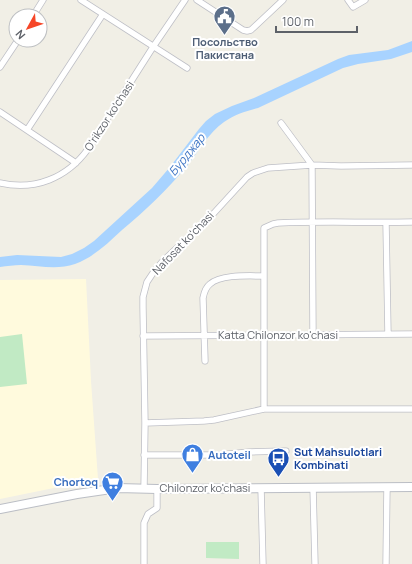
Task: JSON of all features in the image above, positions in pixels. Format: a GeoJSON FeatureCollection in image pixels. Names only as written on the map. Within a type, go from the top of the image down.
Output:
{"type":"FeatureCollection","features":[{"type":"Feature","properties":{"kind":"main road","name":"Chilonzor ko'chasi"},"geometry":{"type":"LineString","coordinates":[[0,509],[118,488],[412,487]]}},
{"type":"Feature","properties":{"kind":"street"},"geometry":{"type":"LineString","coordinates":[[81,0],[186,68]]}},
{"type":"Feature","properties":{"kind":"street","name":"O'rikzor ko'chasi"},"geometry":{"type":"LineString","coordinates":[[0,183],[20,185],[37,184],[57,176],[76,163],[88,149],[153,46],[185,0]]}},
{"type":"Feature","properties":{"kind":"street"},"geometry":{"type":"LineString","coordinates":[[197,0],[243,30],[247,31],[251,30],[283,0]]}},
{"type":"Feature","properties":{"kind":"street"},"geometry":{"type":"LineString","coordinates":[[348,0],[353,7],[365,0]]}},
{"type":"Feature","properties":{"kind":"street"},"geometry":{"type":"LineString","coordinates":[[28,130],[103,14]]}},
{"type":"Feature","properties":{"kind":"street"},"geometry":{"type":"LineString","coordinates":[[0,68],[13,48]]}},
{"type":"Feature","properties":{"kind":"street"},"geometry":{"type":"LineString","coordinates":[[0,112],[76,163]]}},
{"type":"Feature","properties":{"kind":"street"},"geometry":{"type":"LineString","coordinates":[[281,123],[312,164],[313,335]]}},
{"type":"Feature","properties":{"kind":"street","name":"Nafosat ko'chasi"},"geometry":{"type":"LineString","coordinates":[[144,488],[143,297],[147,282],[162,262],[214,213],[247,177],[260,170],[312,164],[341,166],[412,165]]}},
{"type":"Feature","properties":{"kind":"street"},"geometry":{"type":"LineString","coordinates":[[264,409],[264,228],[278,223],[412,222]]}},
{"type":"Feature","properties":{"kind":"street"},"geometry":{"type":"LineString","coordinates":[[386,223],[388,334]]}},
{"type":"Feature","properties":{"kind":"street"},"geometry":{"type":"LineString","coordinates":[[205,361],[203,298],[209,284],[216,280],[232,277],[264,276]]}},
{"type":"Feature","properties":{"kind":"street","name":"Katta Chilonzor ko'chasi"},"geometry":{"type":"LineString","coordinates":[[143,336],[412,334]]}},
{"type":"Feature","properties":{"kind":"street"},"geometry":{"type":"LineString","coordinates":[[144,423],[204,422],[264,409],[412,409]]}},
{"type":"Feature","properties":{"kind":"street"},"geometry":{"type":"LineString","coordinates":[[144,455],[219,455],[249,452],[286,451]]}},
{"type":"Feature","properties":{"kind":"street"},"geometry":{"type":"LineString","coordinates":[[386,564],[387,487]]}},
{"type":"Feature","properties":{"kind":"street"},"geometry":{"type":"LineString","coordinates":[[261,488],[263,564]]}},
{"type":"Feature","properties":{"kind":"street"},"geometry":{"type":"LineString","coordinates":[[313,488],[315,564]]}},
{"type":"Feature","properties":{"kind":"street"},"geometry":{"type":"LineString","coordinates":[[144,564],[144,523],[148,514],[157,508],[157,489]]}},
{"type":"Feature","properties":{"kind":"shaded area"},"geometry":{"type":"Polygon","coordinates":[[[86,279],[98,479],[0,499],[0,280],[86,279]]]}},
{"type":"Feature","properties":{"kind":"green space"},"geometry":{"type":"Polygon","coordinates":[[[22,334],[27,384],[0,387],[0,337],[22,334]]]}},
{"type":"Feature","properties":{"kind":"green space"},"geometry":{"type":"Polygon","coordinates":[[[206,542],[239,542],[239,559],[206,558],[206,542]]]}},
{"type":"Feature","properties":{"kind":"water","name":"Бурджар"},"geometry":{"type":"Polygon","coordinates":[[[412,41],[412,52],[391,59],[343,68],[258,108],[232,117],[224,122],[209,137],[187,166],[156,200],[106,245],[88,258],[75,264],[62,267],[13,265],[0,267],[0,257],[17,255],[61,257],[72,254],[94,241],[152,188],[199,129],[215,114],[254,98],[338,59],[349,55],[388,50],[412,41]]]}},
{"type":"Feature","properties":{"kind":"place","name":"Посольство Пакистана"},"geometry":{"type":"Point","coordinates":[225,36]}},
{"type":"Feature","properties":{"kind":"place","name":"Autoteil"},"geometry":{"type":"Point","coordinates":[193,474]}},
{"type":"Feature","properties":{"kind":"place","name":"Sut Mahsulotlari Kombinati"},"geometry":{"type":"Point","coordinates":[278,478]}},
{"type":"Feature","properties":{"kind":"place","name":"Chortoq"},"geometry":{"type":"Point","coordinates":[113,502]}}]}
